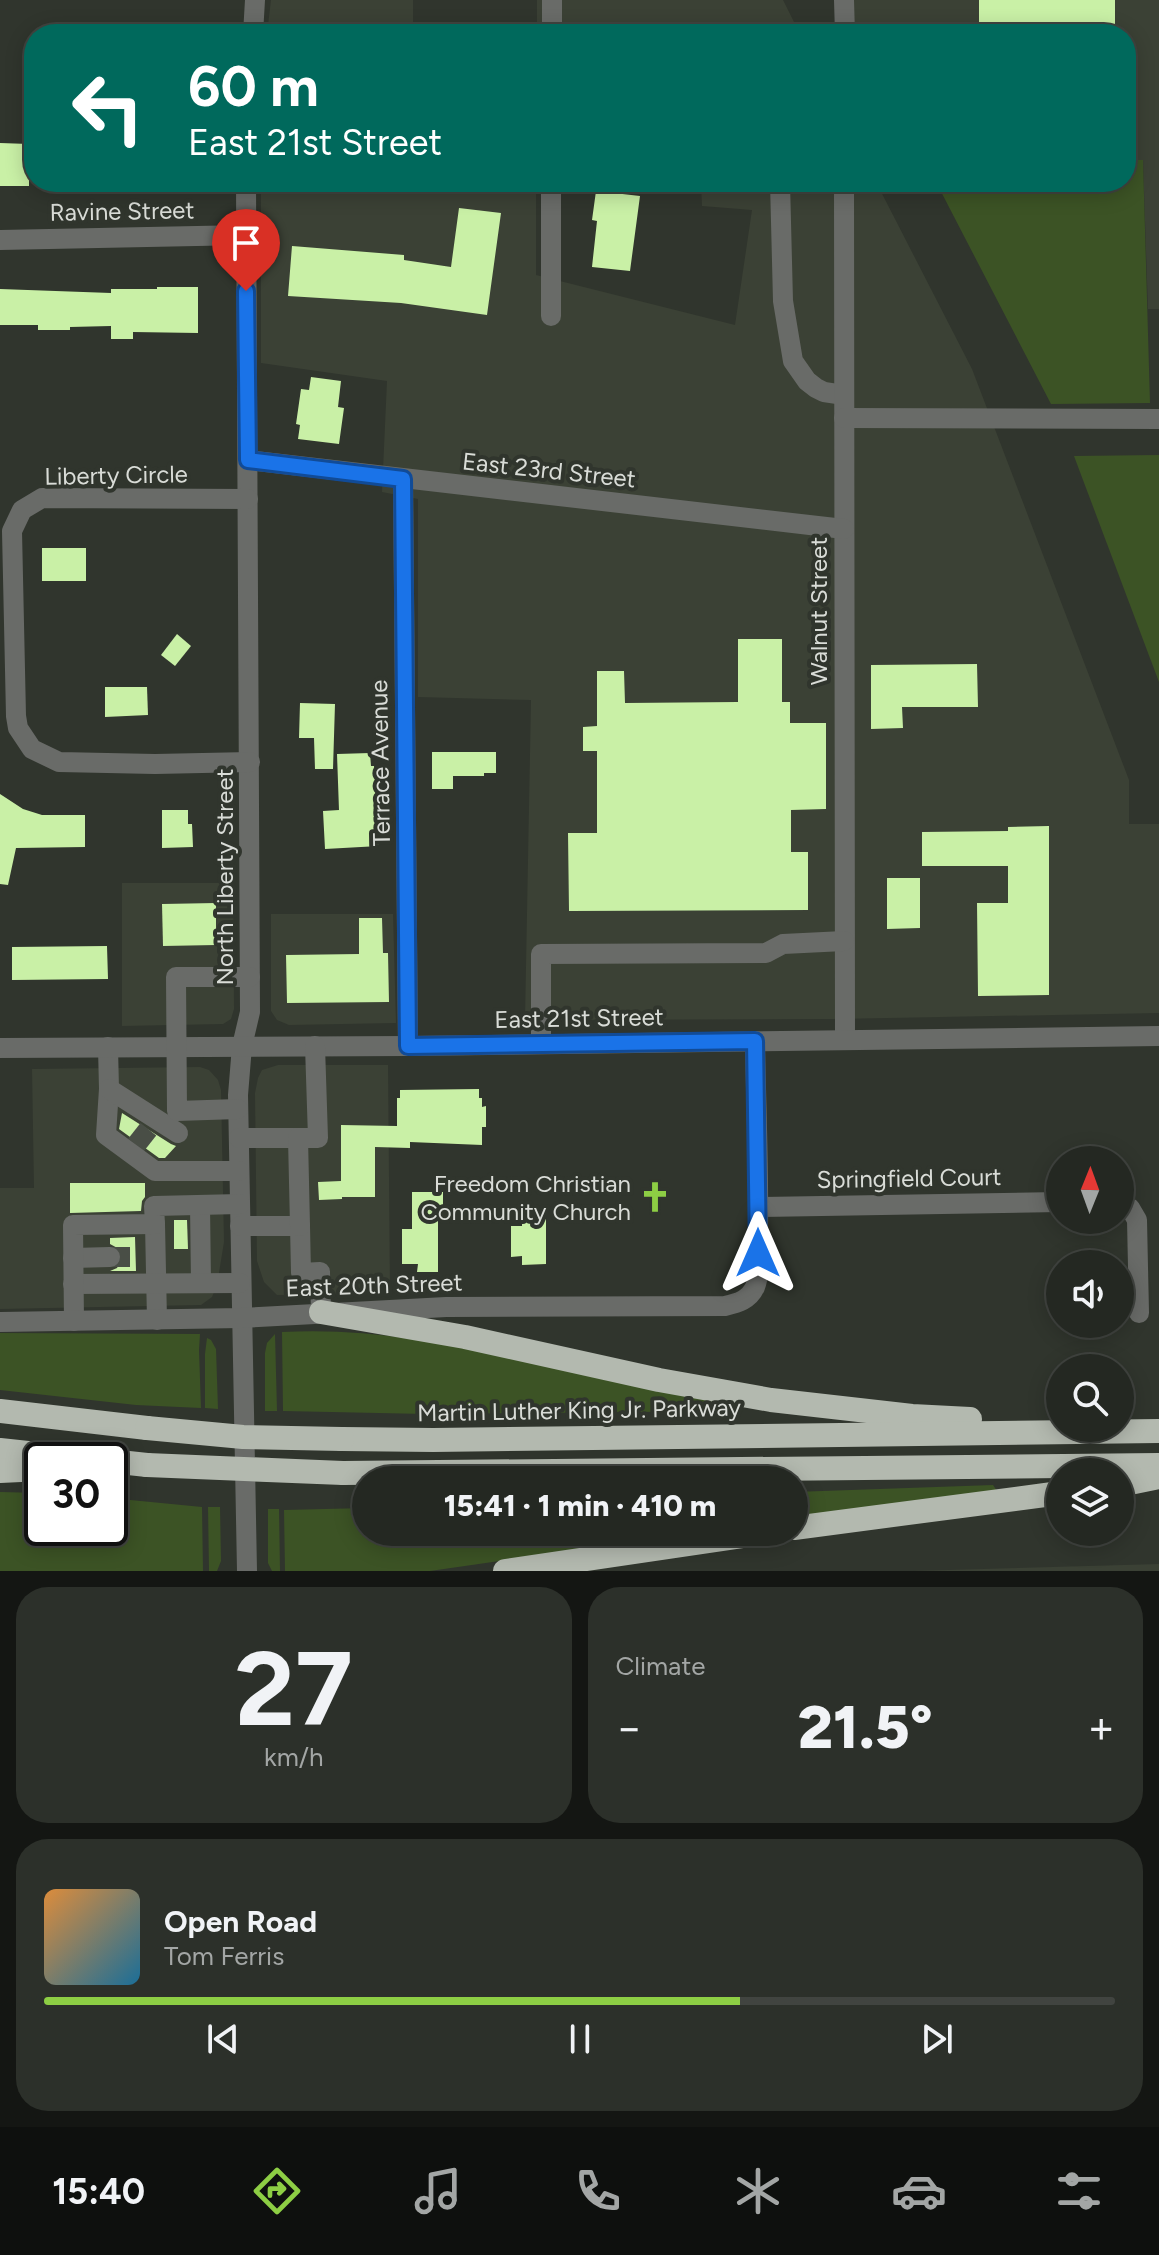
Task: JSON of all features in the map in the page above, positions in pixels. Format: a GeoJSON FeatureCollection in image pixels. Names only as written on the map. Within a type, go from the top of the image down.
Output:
{"type":"FeatureCollection","features":[{"type":"Feature","properties":{"kind":"highway"},"geometry":{"type":"LineString","coordinates":[[321,1312],[465,1337],[659,1380],[771,1400],[912,1416],[1046,1422]]}},
{"type":"Feature","properties":{"kind":"highway","name":"Martin Luther King Jr. Parkway"},"geometry":{"type":"LineString","coordinates":[[0,1411],[243,1437],[342,1439],[1159,1429]]}},
{"type":"Feature","properties":{"kind":"highway"},"geometry":{"type":"LineString","coordinates":[[1134,1427],[1159,1429]]}},
{"type":"Feature","properties":{"kind":"highway"},"geometry":{"type":"LineString","coordinates":[[0,1450],[24,1453]]}},
{"type":"Feature","properties":{"kind":"highway"},"geometry":{"type":"LineString","coordinates":[[128,1464],[343,1473],[1159,1465]]}},
{"type":"Feature","properties":{"kind":"highway"},"geometry":{"type":"LineString","coordinates":[[0,1471],[24,1470]]}},
{"type":"Feature","properties":{"kind":"highway"},"geometry":{"type":"LineString","coordinates":[[1134,1482],[1159,1477]]}},
{"type":"Feature","properties":{"kind":"highway"},"geometry":{"type":"LineString","coordinates":[[808,1526],[1046,1495]]}},
{"type":"Feature","properties":{"kind":"highway"},"geometry":{"type":"LineString","coordinates":[[505,1571],[675,1546]]}},
{"type":"Feature","properties":{"kind":"street"},"geometry":{"type":"LineString","coordinates":[[254,24],[255,0]]}},
{"type":"Feature","properties":{"kind":"street"},"geometry":{"type":"LineString","coordinates":[[552,0],[552,24]]}},
{"type":"Feature","properties":{"kind":"street"},"geometry":{"type":"LineString","coordinates":[[844,0],[845,24]]}},
{"type":"Feature","properties":{"kind":"street","name":"North Liberty Street"},"geometry":{"type":"LineString","coordinates":[[246,192],[250,1012],[242,1046],[238,1109],[247,1571]]}},
{"type":"Feature","properties":{"kind":"street"},"geometry":{"type":"LineString","coordinates":[[551,192],[551,316]]}},
{"type":"Feature","properties":{"kind":"street"},"geometry":{"type":"LineString","coordinates":[[780,192],[783,301],[793,361],[816,388],[844,395]]}},
{"type":"Feature","properties":{"kind":"street","name":"Walnut Street"},"geometry":{"type":"LineString","coordinates":[[844,192],[845,1040]]}},
{"type":"Feature","properties":{"kind":"street","name":"Ravine Street"},"geometry":{"type":"LineString","coordinates":[[0,240],[246,235]]}},
{"type":"Feature","properties":{"kind":"street"},"geometry":{"type":"LineString","coordinates":[[844,418],[1159,419]]}},
{"type":"Feature","properties":{"kind":"street","name":"East 23rd Street"},"geometry":{"type":"LineString","coordinates":[[248,460],[844,529]]}},
{"type":"Feature","properties":{"kind":"street","name":"Terrace Avenue"},"geometry":{"type":"LineString","coordinates":[[403,479],[408,1046]]}},
{"type":"Feature","properties":{"kind":"street","name":"Liberty Circle"},"geometry":{"type":"LineString","coordinates":[[248,499],[42,498],[22,510],[12,531],[16,716],[18,728],[32,749],[59,762],[250,762]]}},
{"type":"Feature","properties":{"kind":"street"},"geometry":{"type":"LineString","coordinates":[[541,1044],[541,954],[766,953],[783,944],[844,941]]}},
{"type":"Feature","properties":{"kind":"street"},"geometry":{"type":"LineString","coordinates":[[162,1118],[176,1047],[176,977],[250,977]]}},
{"type":"Feature","properties":{"kind":"street","name":"East 21st Street"},"geometry":{"type":"LineString","coordinates":[[0,1048],[1159,1036]]}},
{"type":"Feature","properties":{"kind":"street"},"geometry":{"type":"LineString","coordinates":[[755,1041],[758,1207]]}},
{"type":"Feature","properties":{"kind":"street"},"geometry":{"type":"LineString","coordinates":[[239,1138],[318,1138],[315,1046]]}},
{"type":"Feature","properties":{"kind":"street"},"geometry":{"type":"LineString","coordinates":[[108,1047],[106,1135],[133,1148],[155,1171],[239,1171]]}},
{"type":"Feature","properties":{"kind":"street"},"geometry":{"type":"LineString","coordinates":[[109,1089],[162,1118],[178,1133],[177,1171]]}},
{"type":"Feature","properties":{"kind":"street"},"geometry":{"type":"LineString","coordinates":[[162,1118],[238,1109]]}},
{"type":"Feature","properties":{"kind":"street"},"geometry":{"type":"LineString","coordinates":[[298,1138],[301,1273],[320,1272],[321,1312]]}},
{"type":"Feature","properties":{"kind":"street","name":"Springfield Court"},"geometry":{"type":"LineString","coordinates":[[758,1207],[1046,1202]]}},
{"type":"Feature","properties":{"kind":"street"},"geometry":{"type":"LineString","coordinates":[[157,1320],[156,1283],[146,1257],[155,1224],[154,1206],[240,1204]]}},
{"type":"Feature","properties":{"kind":"street"},"geometry":{"type":"LineString","coordinates":[[200,1205],[201,1283]]}},
{"type":"Feature","properties":{"kind":"street","name":"East 20th Street"},"geometry":{"type":"LineString","coordinates":[[0,1322],[241,1318],[434,1307],[725,1306],[748,1298],[758,1277],[758,1207]]}},
{"type":"Feature","properties":{"kind":"street"},"geometry":{"type":"LineString","coordinates":[[1134,1215],[1137,1220],[1139,1313]]}},
{"type":"Feature","properties":{"kind":"street"},"geometry":{"type":"LineString","coordinates":[[74,1321],[73,1225],[155,1224]]}},
{"type":"Feature","properties":{"kind":"street"},"geometry":{"type":"LineString","coordinates":[[240,1226],[300,1226]]}},
{"type":"Feature","properties":{"kind":"street"},"geometry":{"type":"LineString","coordinates":[[73,1258],[110,1257]]}},
{"type":"Feature","properties":{"kind":"street"},"geometry":{"type":"LineString","coordinates":[[73,1284],[240,1283]]}},
{"type":"Feature","properties":{"kind":"shaded area"},"geometry":{"type":"Polygon","coordinates":[[[271,0],[413,0],[413,24],[268,24],[271,0]]]}},
{"type":"Feature","properties":{"kind":"shaded area"},"geometry":{"type":"Polygon","coordinates":[[[537,0],[783,0],[795,24],[537,24],[537,0]]]}},
{"type":"Feature","properties":{"kind":"shaded area"},"geometry":{"type":"Polygon","coordinates":[[[839,0],[1159,0],[1159,309],[1148,309],[1143,161],[1136,161],[1136,24],[840,24],[839,0]]]}},
{"type":"Feature","properties":{"kind":"shaded area"},"geometry":{"type":"Polygon","coordinates":[[[261,192],[536,192],[536,275],[735,325],[752,210],[702,206],[701,192],[881,192],[972,369],[1129,780],[1129,824],[1159,824],[1159,1013],[834,1019],[525,1020],[531,700],[418,697],[418,499],[382,492],[387,381],[261,363],[261,192]]]}},
{"type":"Feature","properties":{"kind":"shaded area"},"geometry":{"type":"Polygon","coordinates":[[[122,883],[233,883],[234,1009],[231,1019],[223,1024],[122,1026],[122,883]]]}},
{"type":"Feature","properties":{"kind":"shaded area"},"geometry":{"type":"Polygon","coordinates":[[[271,914],[393,914],[396,1023],[289,1025],[277,1020],[271,1011],[271,914]]]}},
{"type":"Feature","properties":{"kind":"shaded area"},"geometry":{"type":"Polygon","coordinates":[[[278,1065],[388,1065],[390,1294],[277,1295],[264,1282],[257,1261],[255,1093],[262,1070],[278,1065]]]}},
{"type":"Feature","properties":{"kind":"shaded area"},"geometry":{"type":"Polygon","coordinates":[[[200,1067],[209,1070],[218,1080],[221,1090],[224,1242],[212,1297],[201,1305],[0,1309],[0,1188],[34,1188],[32,1069],[200,1067]]]}},
{"type":"Feature","properties":{"kind":"shaded area"},"geometry":{"type":"Polygon","coordinates":[[[1159,1564],[1159,1571],[912,1571],[1159,1564]]]}},
{"type":"Feature","properties":{"kind":"green space"},"geometry":{"type":"Polygon","coordinates":[[[1136,160],[1143,160],[1150,403],[1051,404],[941,192],[1136,192],[1136,160]]]}},
{"type":"Feature","properties":{"kind":"green space"},"geometry":{"type":"Polygon","coordinates":[[[1159,455],[1159,682],[1074,456],[1159,455]]]}},
{"type":"Feature","properties":{"kind":"green space"},"geometry":{"type":"Polygon","coordinates":[[[282,1332],[348,1332],[446,1344],[740,1407],[740,1411],[426,1414],[283,1411],[282,1332]]]}},
{"type":"Feature","properties":{"kind":"green space"},"geometry":{"type":"Polygon","coordinates":[[[0,1333],[200,1334],[201,1408],[136,1405],[0,1390],[0,1333]]]}},
{"type":"Feature","properties":{"kind":"green space"},"geometry":{"type":"Polygon","coordinates":[[[275,1334],[277,1411],[265,1411],[265,1353],[267,1343],[275,1334]]]}},
{"type":"Feature","properties":{"kind":"green space"},"geometry":{"type":"Polygon","coordinates":[[[207,1338],[216,1349],[218,1409],[205,1408],[207,1338]]]}},
{"type":"Feature","properties":{"kind":"green space"},"geometry":{"type":"Polygon","coordinates":[[[993,1485],[997,1491],[808,1517],[808,1492],[993,1485]]]}},
{"type":"Feature","properties":{"kind":"green space"},"geometry":{"type":"Polygon","coordinates":[[[0,1492],[24,1493],[24,1546],[128,1546],[128,1500],[202,1507],[203,1571],[0,1571],[0,1492]]]}},
{"type":"Feature","properties":{"kind":"green space"},"geometry":{"type":"Polygon","coordinates":[[[208,1507],[220,1507],[221,1561],[217,1571],[209,1571],[208,1507]]]}},
{"type":"Feature","properties":{"kind":"green space"},"geometry":{"type":"Polygon","coordinates":[[[352,1508],[352,1546],[604,1546],[430,1571],[285,1571],[284,1510],[352,1508]]]}},
{"type":"Feature","properties":{"kind":"green space"},"geometry":{"type":"Polygon","coordinates":[[[268,1509],[279,1509],[280,1571],[272,1571],[268,1563],[268,1509]]]}},
{"type":"Feature","properties":{"kind":"building"},"geometry":{"type":"Polygon","coordinates":[[[979,0],[1115,0],[1115,24],[979,24],[979,0]]]}},
{"type":"Feature","properties":{"kind":"building"},"geometry":{"type":"Polygon","coordinates":[[[0,143],[24,144],[24,186],[0,186],[0,143]]]}},
{"type":"Feature","properties":{"kind":"building"},"geometry":{"type":"Polygon","coordinates":[[[596,192],[640,196],[630,271],[592,267],[597,221],[592,220],[596,192]]]}},
{"type":"Feature","properties":{"kind":"building"},"geometry":{"type":"Polygon","coordinates":[[[459,208],[501,213],[487,315],[401,303],[288,296],[292,246],[404,255],[404,260],[451,267],[459,208]]]}},
{"type":"Feature","properties":{"kind":"building"},"geometry":{"type":"Polygon","coordinates":[[[198,287],[198,333],[133,332],[133,339],[111,339],[111,326],[38,330],[38,325],[0,325],[0,289],[111,293],[111,289],[198,287]]]}},
{"type":"Feature","properties":{"kind":"building"},"geometry":{"type":"Polygon","coordinates":[[[311,377],[341,381],[338,407],[344,408],[339,444],[298,439],[300,425],[296,424],[301,389],[309,390],[311,377]]]}},
{"type":"Feature","properties":{"kind":"building"},"geometry":{"type":"Polygon","coordinates":[[[42,548],[86,548],[86,581],[42,581],[42,548]]]}},
{"type":"Feature","properties":{"kind":"building"},"geometry":{"type":"Polygon","coordinates":[[[177,634],[191,646],[175,666],[161,655],[177,634]]]}},
{"type":"Feature","properties":{"kind":"building"},"geometry":{"type":"Polygon","coordinates":[[[738,639],[782,639],[782,702],[790,702],[790,723],[826,723],[826,809],[791,810],[791,852],[808,852],[808,910],[569,911],[568,833],[597,833],[597,751],[583,751],[583,727],[597,726],[597,671],[624,671],[625,703],[738,702],[738,639]]]}},
{"type":"Feature","properties":{"kind":"building"},"geometry":{"type":"Polygon","coordinates":[[[977,664],[978,707],[902,707],[903,728],[871,729],[871,665],[977,664]]]}},
{"type":"Feature","properties":{"kind":"building"},"geometry":{"type":"Polygon","coordinates":[[[105,687],[147,687],[148,715],[105,717],[105,687]]]}},
{"type":"Feature","properties":{"kind":"building"},"geometry":{"type":"Polygon","coordinates":[[[300,703],[335,704],[333,769],[315,769],[314,738],[299,738],[300,703]]]}},
{"type":"Feature","properties":{"kind":"building"},"geometry":{"type":"Polygon","coordinates":[[[432,752],[496,752],[496,773],[453,776],[453,789],[432,789],[432,752]]]}},
{"type":"Feature","properties":{"kind":"building"},"geometry":{"type":"Polygon","coordinates":[[[370,753],[371,766],[374,766],[379,846],[325,849],[323,811],[339,810],[337,754],[370,753]]]}},
{"type":"Feature","properties":{"kind":"building"},"geometry":{"type":"Polygon","coordinates":[[[0,794],[23,809],[42,815],[85,815],[85,847],[16,848],[8,885],[0,884],[0,794]]]}},
{"type":"Feature","properties":{"kind":"building"},"geometry":{"type":"Polygon","coordinates":[[[162,810],[188,810],[193,847],[162,848],[162,810]]]}},
{"type":"Feature","properties":{"kind":"building"},"geometry":{"type":"Polygon","coordinates":[[[1049,826],[1049,995],[978,996],[977,903],[1008,903],[1008,866],[922,866],[922,832],[1008,831],[1008,827],[1049,826]]]}},
{"type":"Feature","properties":{"kind":"building"},"geometry":{"type":"Polygon","coordinates":[[[887,878],[920,878],[920,928],[887,929],[887,878]]]}},
{"type":"Feature","properties":{"kind":"building"},"geometry":{"type":"Polygon","coordinates":[[[216,903],[216,945],[163,946],[162,904],[216,903]]]}},
{"type":"Feature","properties":{"kind":"building"},"geometry":{"type":"Polygon","coordinates":[[[359,918],[382,918],[383,953],[388,953],[389,1002],[287,1003],[286,955],[359,954],[359,918]]]}},
{"type":"Feature","properties":{"kind":"building"},"geometry":{"type":"Polygon","coordinates":[[[107,946],[108,979],[12,980],[12,947],[107,946]]]}},
{"type":"Feature","properties":{"kind":"building"},"geometry":{"type":"Polygon","coordinates":[[[479,1089],[482,1107],[486,1106],[482,1145],[410,1142],[410,1148],[375,1147],[375,1197],[319,1200],[318,1182],[341,1181],[341,1125],[397,1126],[400,1090],[479,1089]]]}},
{"type":"Feature","properties":{"kind":"building"},"geometry":{"type":"Polygon","coordinates":[[[122,1113],[176,1146],[165,1158],[159,1158],[119,1129],[122,1113]]]}},
{"type":"Feature","properties":{"kind":"building"},"geometry":{"type":"Polygon","coordinates":[[[70,1183],[145,1183],[141,1211],[70,1213],[70,1183]]]}},
{"type":"Feature","properties":{"kind":"building"},"geometry":{"type":"Polygon","coordinates":[[[412,1192],[443,1192],[443,1218],[438,1218],[438,1272],[417,1272],[418,1264],[402,1264],[402,1229],[412,1229],[412,1192]]]}},
{"type":"Feature","properties":{"kind":"building"},"geometry":{"type":"Polygon","coordinates":[[[522,1219],[546,1219],[546,1264],[522,1265],[522,1256],[511,1257],[511,1226],[522,1226],[522,1219]]]}},
{"type":"Feature","properties":{"kind":"building"},"geometry":{"type":"Polygon","coordinates":[[[174,1220],[187,1220],[188,1249],[174,1249],[174,1220]]]}},
{"type":"Feature","properties":{"kind":"building"},"geometry":{"type":"Polygon","coordinates":[[[135,1237],[136,1271],[110,1271],[117,1268],[123,1257],[121,1250],[110,1244],[110,1238],[135,1237]]]}},
{"type":"Feature","properties":{"kind":"tunnel"},"geometry":{"type":"LineString","coordinates":[[136,1145],[151,1126]]}},
{"type":"Feature","properties":{"kind":"tunnel"},"geometry":{"type":"LineString","coordinates":[[110,1257],[136,1257]]}},
{"type":"Feature","properties":{"kind":"place","name":"Freedom Christian Community Church"},"geometry":{"type":"Point","coordinates":[655,1197]}},
{"type":"Feature","properties":{"kind":"route"},"geometry":{"type":"LineString","coordinates":[[246,291],[248,460],[403,479],[408,1046],[755,1041],[758,1253]]}}]}
